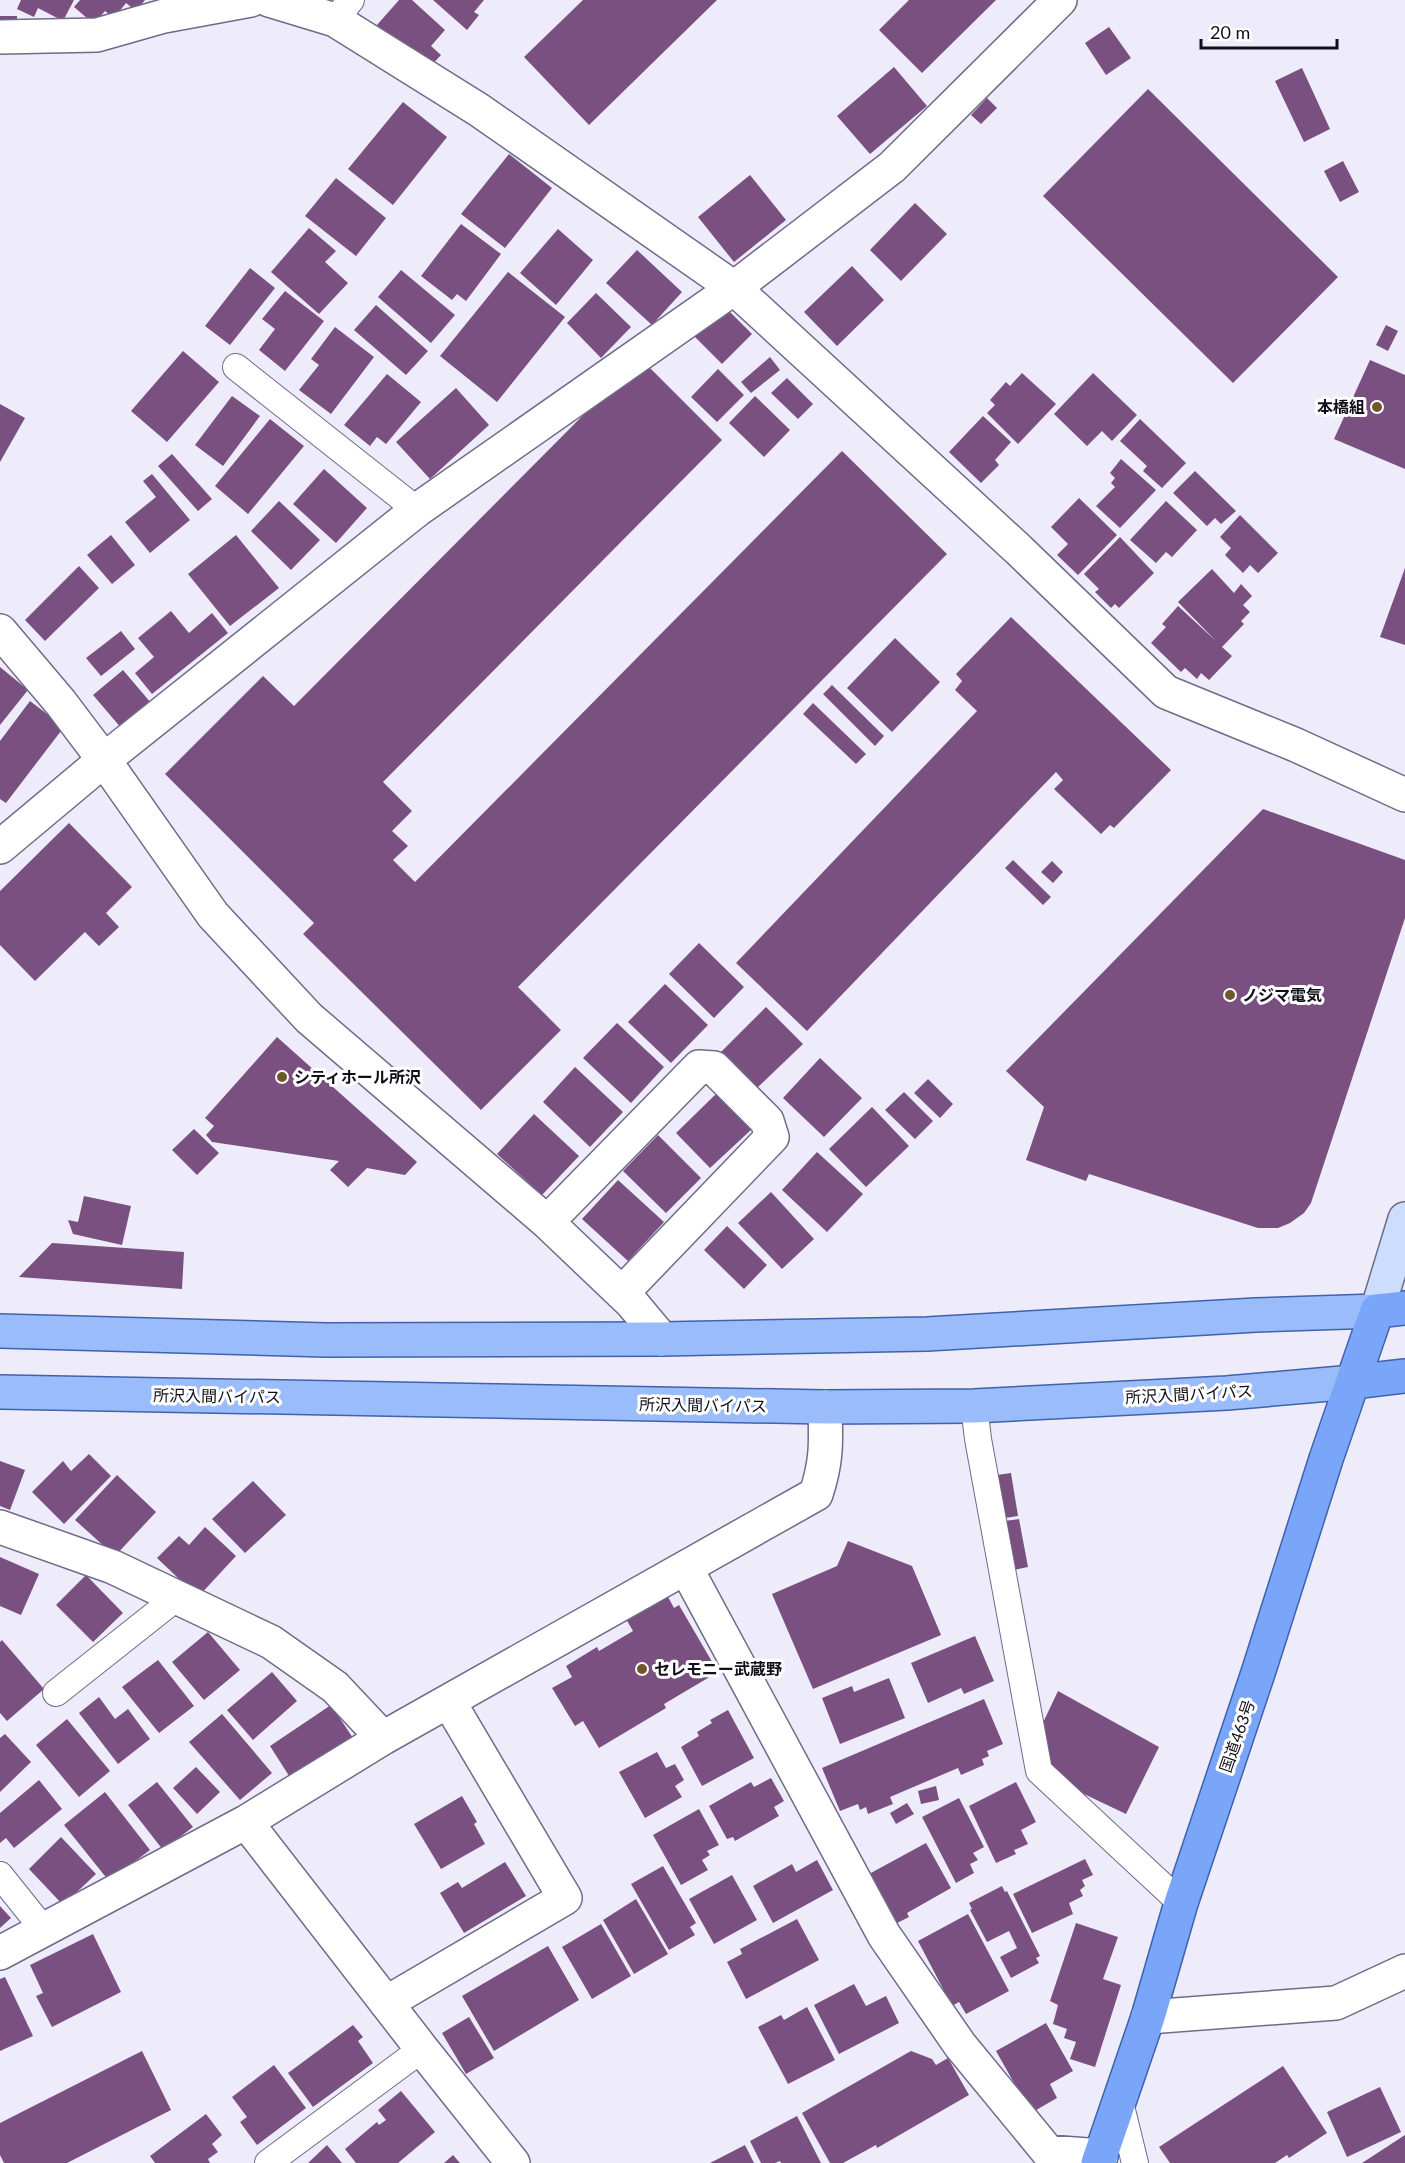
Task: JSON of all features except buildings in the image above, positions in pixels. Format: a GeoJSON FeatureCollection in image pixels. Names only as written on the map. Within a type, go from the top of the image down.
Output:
{"type":"FeatureCollection","features":[{"type":"Feature","properties":{"kind":"highway","name":"国道463号"},"geometry":{"type":"LineString","coordinates":[[1100,2159],[1148,2018],[1180,1904],[1259,1670],[1326,1459],[1353,1382],[1391,1309]]}},
{"type":"Feature","properties":{"kind":"highway","name":"所沢入間バイパス"},"geometry":{"type":"LineString","coordinates":[[1353,1382],[1405,1376]]}},
{"type":"Feature","properties":{"kind":"main road"},"geometry":{"type":"LineString","coordinates":[[0,1331],[326,1340],[662,1340],[927,1334],[1391,1309],[1405,1219]]}},
{"type":"Feature","properties":{"kind":"main road","name":"所沢入間バイパス"},"geometry":{"type":"LineString","coordinates":[[0,1392],[825,1407],[974,1406],[1227,1393],[1353,1382]]}},
{"type":"Feature","properties":{"kind":"street"},"geometry":{"type":"LineString","coordinates":[[0,37],[97,35],[169,8],[251,0]]}},
{"type":"Feature","properties":{"kind":"street"},"geometry":{"type":"LineString","coordinates":[[268,0],[343,10],[479,110],[734,288],[1019,550],[1166,692],[1296,744],[1405,795]]}},
{"type":"Feature","properties":{"kind":"street"},"geometry":{"type":"LineString","coordinates":[[0,847],[104,760],[417,510],[734,288],[892,167],[1060,0]]}},
{"type":"Feature","properties":{"kind":"street"},"geometry":{"type":"LineString","coordinates":[[0,631],[61,703],[104,760],[213,915],[309,1018],[547,1222],[622,1293],[662,1340]]}},
{"type":"Feature","properties":{"kind":"street"},"geometry":{"type":"LineString","coordinates":[[547,1222],[699,1067],[714,1068],[767,1121],[771,1137],[622,1293]]}},
{"type":"Feature","properties":{"kind":"street"},"geometry":{"type":"LineString","coordinates":[[0,1953],[246,1822],[383,1738],[816,1494],[824,1470],[825,1407]]}},
{"type":"Feature","properties":{"kind":"street"},"geometry":{"type":"LineString","coordinates":[[0,1527],[113,1567],[271,1642],[335,1687],[383,1738]]}},
{"type":"Feature","properties":{"kind":"street"},"geometry":{"type":"LineString","coordinates":[[686,1568],[884,1935],[960,2044],[1048,2152],[1100,2159]]}},
{"type":"Feature","properties":{"kind":"street"},"geometry":{"type":"LineString","coordinates":[[386,2003],[565,1898],[449,1702]]}},
{"type":"Feature","properties":{"kind":"street"},"geometry":{"type":"LineString","coordinates":[[246,1822],[513,2163]]}},
{"type":"Feature","properties":{"kind":"street"},"geometry":{"type":"LineString","coordinates":[[1148,2018],[1336,2003],[1405,1971]]}},
{"type":"Feature","properties":{"kind":"lane"},"geometry":{"type":"LineString","coordinates":[[236,367],[417,510]]}},
{"type":"Feature","properties":{"kind":"lane"},"geometry":{"type":"LineString","coordinates":[[974,1406],[978,1440],[1039,1771],[1180,1904]]}},
{"type":"Feature","properties":{"kind":"lane"},"geometry":{"type":"LineString","coordinates":[[56,1693],[176,1598]]}},
{"type":"Feature","properties":{"kind":"lane"},"geometry":{"type":"LineString","coordinates":[[0,1875],[44,1930]]}},
{"type":"Feature","properties":{"kind":"lane"},"geometry":{"type":"LineString","coordinates":[[268,2163],[422,2049]]}},
{"type":"Feature","properties":{"kind":"lane"},"geometry":{"type":"LineString","coordinates":[[1120,2102],[1135,2163]]}},
{"type":"Feature","properties":{"kind":"place","name":"本橋組"},"geometry":{"type":"Point","coordinates":[1377,407]}},
{"type":"Feature","properties":{"kind":"place","name":"ノジマ電気"},"geometry":{"type":"Point","coordinates":[1230,995]}},
{"type":"Feature","properties":{"kind":"place","name":"シティホール所沢"},"geometry":{"type":"Point","coordinates":[282,1077]}},
{"type":"Feature","properties":{"kind":"place","name":"セレモニー武蔵野"},"geometry":{"type":"Point","coordinates":[642,1669]}}]}
